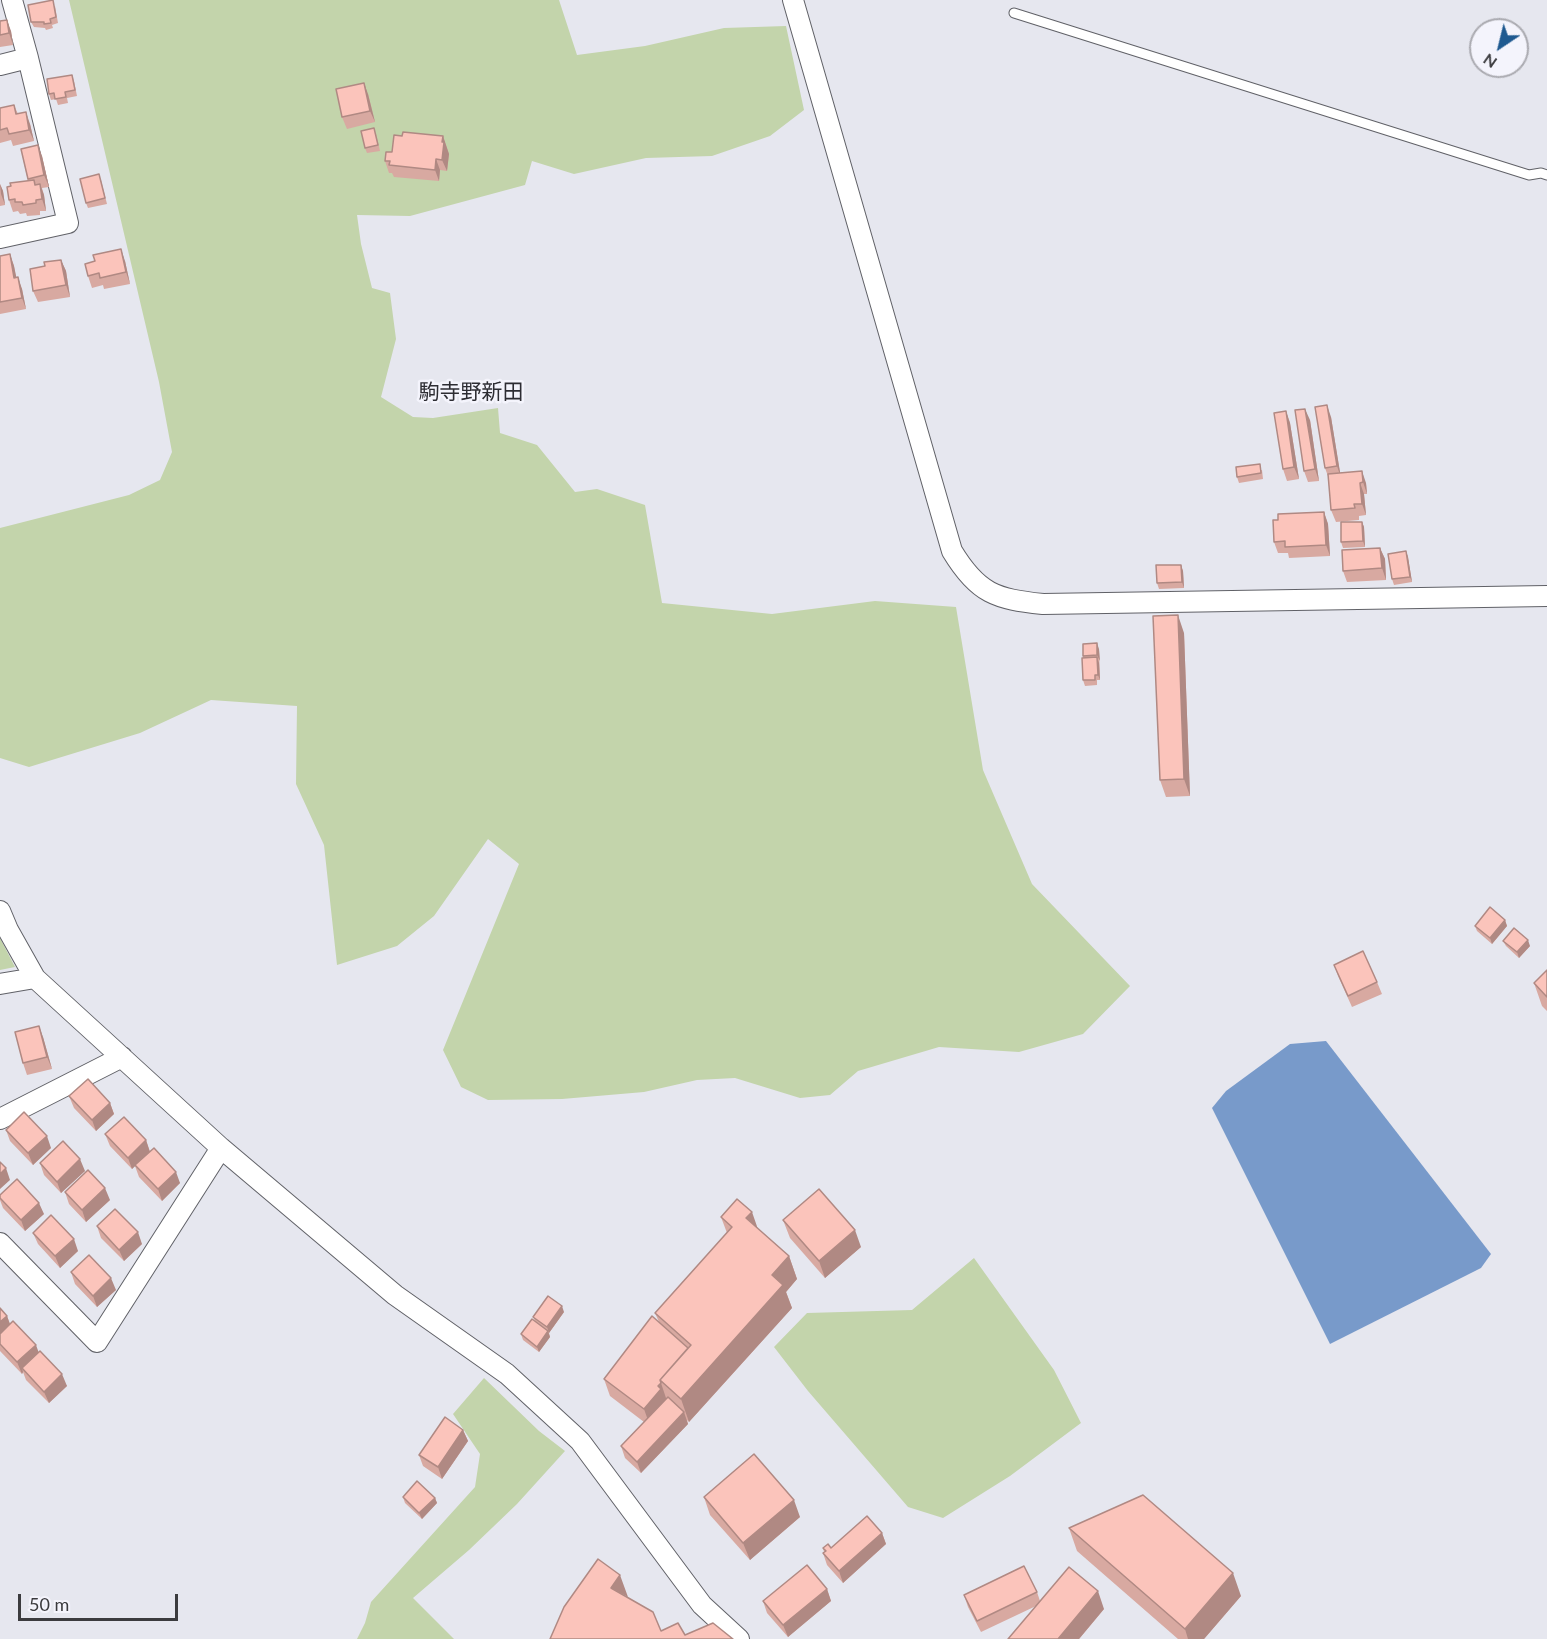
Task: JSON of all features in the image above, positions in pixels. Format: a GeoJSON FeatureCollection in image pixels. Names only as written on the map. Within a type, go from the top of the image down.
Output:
{"type":"FeatureCollection","features":[{"type":"Feature","properties":{"kind":"street"},"geometry":{"type":"LineString","coordinates":[[0,238],[68,222],[12,0]]}},
{"type":"Feature","properties":{"kind":"street"},"geometry":{"type":"LineString","coordinates":[[793,0],[952,551],[964,571],[978,585],[995,596],[1012,601],[1043,604],[1547,596]]}},
{"type":"Feature","properties":{"kind":"street"},"geometry":{"type":"LineString","coordinates":[[0,65],[28,58]]}},
{"type":"Feature","properties":{"kind":"street"},"geometry":{"type":"LineString","coordinates":[[0,911],[35,978],[221,1148],[395,1295],[507,1374],[580,1441],[702,1605],[739,1639]]}},
{"type":"Feature","properties":{"kind":"street"},"geometry":{"type":"LineString","coordinates":[[0,984],[35,978]]}},
{"type":"Feature","properties":{"kind":"street"},"geometry":{"type":"LineString","coordinates":[[0,1119],[122,1057]]}},
{"type":"Feature","properties":{"kind":"street"},"geometry":{"type":"LineString","coordinates":[[0,1243],[97,1342],[221,1148]]}},
{"type":"Feature","properties":{"kind":"lane"},"geometry":{"type":"LineString","coordinates":[[1014,14],[1529,175],[1541,173],[1547,175]]}},
{"type":"Feature","properties":{"kind":"green space"},"geometry":{"type":"Polygon","coordinates":[[[69,0],[559,0],[577,55],[645,46],[724,28],[786,26],[804,110],[770,136],[712,156],[646,158],[574,174],[532,161],[525,185],[410,216],[357,215],[361,244],[372,288],[390,293],[396,339],[381,397],[413,417],[433,418],[498,408],[500,433],[537,445],[575,492],[597,489],[645,505],[662,603],[772,614],[875,601],[956,607],[983,770],[1032,884],[1130,986],[1083,1034],[1019,1052],[939,1047],[858,1071],[830,1095],[800,1098],[735,1078],[697,1080],[644,1092],[562,1099],[488,1100],[461,1087],[443,1050],[519,864],[488,839],[434,916],[397,946],[337,965],[324,845],[296,784],[297,706],[211,700],[140,733],[29,767],[0,758],[0,528],[129,495],[160,480],[172,452],[159,382],[69,0]]]}},
{"type":"Feature","properties":{"kind":"green space"},"geometry":{"type":"Polygon","coordinates":[[[0,938],[15,967],[0,970],[0,938]]]}},
{"type":"Feature","properties":{"kind":"green space"},"geometry":{"type":"Polygon","coordinates":[[[974,1258],[1054,1370],[1081,1423],[1010,1476],[943,1518],[908,1507],[808,1391],[774,1347],[807,1313],[912,1310],[974,1258]]]}},
{"type":"Feature","properties":{"kind":"green space"},"geometry":{"type":"Polygon","coordinates":[[[484,1378],[539,1431],[565,1451],[517,1504],[469,1550],[413,1598],[454,1639],[357,1639],[365,1623],[371,1602],[475,1487],[480,1454],[453,1414],[484,1378]]]}},
{"type":"Feature","properties":{"kind":"water"},"geometry":{"type":"Polygon","coordinates":[[[1326,1041],[1491,1254],[1481,1268],[1330,1344],[1212,1108],[1226,1091],[1290,1044],[1326,1041]]]}},
{"type":"Feature","properties":{"kind":"building"},"geometry":{"type":"Polygon","coordinates":[[[53,0],[56,17],[50,19],[51,23],[31,22],[28,5],[53,0]]]}},
{"type":"Feature","properties":{"kind":"building"},"geometry":{"type":"Polygon","coordinates":[[[7,20],[9,33],[0,35],[0,21],[7,20]]]}},
{"type":"Feature","properties":{"kind":"building"},"geometry":{"type":"Polygon","coordinates":[[[72,75],[75,90],[65,92],[66,97],[55,99],[54,93],[49,94],[47,79],[72,75]]]}},
{"type":"Feature","properties":{"kind":"building"},"geometry":{"type":"Polygon","coordinates":[[[364,83],[370,111],[342,117],[336,89],[364,83]]]}},
{"type":"Feature","properties":{"kind":"building"},"geometry":{"type":"Polygon","coordinates":[[[14,105],[16,114],[26,112],[29,130],[9,134],[7,128],[0,130],[0,108],[14,105]]]}},
{"type":"Feature","properties":{"kind":"building"},"geometry":{"type":"Polygon","coordinates":[[[374,128],[378,145],[365,148],[361,131],[374,128]]]}},
{"type":"Feature","properties":{"kind":"building"},"geometry":{"type":"Polygon","coordinates":[[[403,132],[443,136],[442,160],[436,159],[435,170],[389,165],[390,161],[385,161],[386,152],[392,152],[394,135],[402,136],[403,132]]]}},
{"type":"Feature","properties":{"kind":"building"},"geometry":{"type":"Polygon","coordinates":[[[38,145],[44,175],[28,179],[21,149],[38,145]]]}},
{"type":"Feature","properties":{"kind":"building"},"geometry":{"type":"Polygon","coordinates":[[[99,174],[105,198],[86,203],[80,179],[99,174]]]}},
{"type":"Feature","properties":{"kind":"building"},"geometry":{"type":"Polygon","coordinates":[[[34,180],[35,185],[40,184],[42,199],[36,200],[36,203],[23,205],[22,202],[15,202],[15,199],[9,200],[7,187],[11,186],[10,183],[34,180]]]}},
{"type":"Feature","properties":{"kind":"building"},"geometry":{"type":"Polygon","coordinates":[[[121,249],[126,272],[100,278],[99,273],[88,276],[85,264],[95,261],[93,255],[121,249]]]}},
{"type":"Feature","properties":{"kind":"building"},"geometry":{"type":"Polygon","coordinates":[[[10,254],[14,278],[18,277],[22,298],[0,302],[0,256],[10,254]]]}},
{"type":"Feature","properties":{"kind":"building"},"geometry":{"type":"Polygon","coordinates":[[[61,260],[66,285],[33,291],[30,269],[45,266],[44,262],[61,260]]]}},
{"type":"Feature","properties":{"kind":"building"},"geometry":{"type":"Polygon","coordinates":[[[1327,405],[1337,466],[1325,468],[1315,407],[1327,405]]]}},
{"type":"Feature","properties":{"kind":"building"},"geometry":{"type":"Polygon","coordinates":[[[1305,409],[1315,469],[1304,471],[1295,410],[1305,409]]]}},
{"type":"Feature","properties":{"kind":"building"},"geometry":{"type":"Polygon","coordinates":[[[1286,411],[1294,467],[1283,469],[1274,413],[1286,411]]]}},
{"type":"Feature","properties":{"kind":"building"},"geometry":{"type":"Polygon","coordinates":[[[1260,464],[1261,473],[1237,477],[1236,467],[1260,464]]]}},
{"type":"Feature","properties":{"kind":"building"},"geometry":{"type":"Polygon","coordinates":[[[1362,471],[1363,482],[1360,483],[1362,504],[1354,504],[1355,508],[1331,510],[1328,474],[1362,471]]]}},
{"type":"Feature","properties":{"kind":"building"},"geometry":{"type":"Polygon","coordinates":[[[1324,512],[1326,545],[1285,547],[1285,541],[1274,542],[1273,520],[1278,520],[1278,514],[1324,512]]]}},
{"type":"Feature","properties":{"kind":"building"},"geometry":{"type":"Polygon","coordinates":[[[1341,522],[1362,522],[1363,541],[1341,542],[1341,522]]]}},
{"type":"Feature","properties":{"kind":"building"},"geometry":{"type":"Polygon","coordinates":[[[1380,548],[1382,568],[1343,571],[1342,550],[1380,548]]]}},
{"type":"Feature","properties":{"kind":"building"},"geometry":{"type":"Polygon","coordinates":[[[1406,551],[1410,577],[1392,579],[1388,554],[1406,551]]]}},
{"type":"Feature","properties":{"kind":"building"},"geometry":{"type":"Polygon","coordinates":[[[1156,565],[1181,565],[1182,582],[1157,583],[1156,565]]]}},
{"type":"Feature","properties":{"kind":"building"},"geometry":{"type":"Polygon","coordinates":[[[1178,615],[1184,779],[1160,780],[1153,616],[1178,615]]]}},
{"type":"Feature","properties":{"kind":"building"},"geometry":{"type":"Polygon","coordinates":[[[1097,643],[1097,655],[1083,656],[1083,644],[1097,643]]]}},
{"type":"Feature","properties":{"kind":"building"},"geometry":{"type":"Polygon","coordinates":[[[1097,657],[1098,675],[1095,675],[1095,680],[1083,680],[1082,658],[1097,657]]]}},
{"type":"Feature","properties":{"kind":"building"},"geometry":{"type":"Polygon","coordinates":[[[1490,907],[1505,920],[1490,938],[1475,926],[1490,907]]]}},
{"type":"Feature","properties":{"kind":"building"},"geometry":{"type":"Polygon","coordinates":[[[1514,928],[1528,940],[1517,952],[1503,941],[1514,928]]]}},
{"type":"Feature","properties":{"kind":"building"},"geometry":{"type":"Polygon","coordinates":[[[1363,951],[1377,982],[1348,996],[1334,965],[1363,951]]]}},
{"type":"Feature","properties":{"kind":"building"},"geometry":{"type":"Polygon","coordinates":[[[1547,970],[1547,997],[1534,983],[1547,970]]]}},
{"type":"Feature","properties":{"kind":"building"},"geometry":{"type":"Polygon","coordinates":[[[39,1026],[47,1057],[23,1063],[15,1032],[39,1026]]]}},
{"type":"Feature","properties":{"kind":"building"},"geometry":{"type":"Polygon","coordinates":[[[88,1079],[110,1103],[92,1120],[69,1096],[88,1079]]]}},
{"type":"Feature","properties":{"kind":"building"},"geometry":{"type":"Polygon","coordinates":[[[24,1112],[47,1136],[28,1153],[6,1130],[24,1112]]]}},
{"type":"Feature","properties":{"kind":"building"},"geometry":{"type":"Polygon","coordinates":[[[124,1117],[146,1140],[128,1158],[105,1134],[124,1117]]]}},
{"type":"Feature","properties":{"kind":"building"},"geometry":{"type":"Polygon","coordinates":[[[63,1141],[80,1159],[57,1182],[40,1163],[63,1141]]]}},
{"type":"Feature","properties":{"kind":"building"},"geometry":{"type":"Polygon","coordinates":[[[154,1148],[176,1172],[158,1189],[135,1165],[154,1148]]]}},
{"type":"Feature","properties":{"kind":"building"},"geometry":{"type":"Polygon","coordinates":[[[0,1162],[6,1168],[0,1174],[0,1162]]]}},
{"type":"Feature","properties":{"kind":"building"},"geometry":{"type":"Polygon","coordinates":[[[88,1170],[105,1188],[82,1210],[65,1192],[88,1170]]]}},
{"type":"Feature","properties":{"kind":"building"},"geometry":{"type":"Polygon","coordinates":[[[17,1179],[39,1203],[21,1220],[0,1198],[0,1195],[17,1179]]]}},
{"type":"Feature","properties":{"kind":"building"},"geometry":{"type":"Polygon","coordinates":[[[819,1189],[855,1230],[819,1261],[783,1220],[819,1189]]]}},
{"type":"Feature","properties":{"kind":"building"},"geometry":{"type":"Polygon","coordinates":[[[737,1199],[752,1212],[746,1218],[789,1256],[772,1275],[783,1285],[681,1399],[660,1380],[691,1345],[655,1313],[732,1227],[721,1217],[737,1199]]]}},
{"type":"Feature","properties":{"kind":"building"},"geometry":{"type":"Polygon","coordinates":[[[115,1209],[138,1232],[119,1250],[97,1226],[115,1209]]]}},
{"type":"Feature","properties":{"kind":"building"},"geometry":{"type":"Polygon","coordinates":[[[51,1215],[74,1239],[55,1256],[33,1233],[51,1215]]]}},
{"type":"Feature","properties":{"kind":"building"},"geometry":{"type":"Polygon","coordinates":[[[89,1255],[111,1278],[93,1296],[71,1272],[89,1255]]]}},
{"type":"Feature","properties":{"kind":"building"},"geometry":{"type":"Polygon","coordinates":[[[548,1296],[562,1306],[547,1327],[533,1317],[548,1296]]]}},
{"type":"Feature","properties":{"kind":"building"},"geometry":{"type":"Polygon","coordinates":[[[0,1308],[7,1316],[0,1322],[0,1308]]]}},
{"type":"Feature","properties":{"kind":"building"},"geometry":{"type":"Polygon","coordinates":[[[652,1316],[688,1348],[660,1380],[661,1383],[658,1386],[661,1389],[644,1409],[604,1379],[652,1316]]]}},
{"type":"Feature","properties":{"kind":"building"},"geometry":{"type":"Polygon","coordinates":[[[532,1319],[548,1331],[537,1347],[521,1334],[532,1319]]]}},
{"type":"Feature","properties":{"kind":"building"},"geometry":{"type":"Polygon","coordinates":[[[13,1321],[36,1345],[17,1362],[0,1344],[0,1334],[13,1321]]]}},
{"type":"Feature","properties":{"kind":"building"},"geometry":{"type":"Polygon","coordinates":[[[40,1351],[62,1374],[44,1392],[22,1368],[40,1351]]]}},
{"type":"Feature","properties":{"kind":"building"},"geometry":{"type":"Polygon","coordinates":[[[668,1397],[684,1412],[637,1462],[621,1446],[668,1397]]]}},
{"type":"Feature","properties":{"kind":"building"},"geometry":{"type":"Polygon","coordinates":[[[445,1417],[463,1430],[438,1467],[419,1455],[445,1417]]]}},
{"type":"Feature","properties":{"kind":"building"},"geometry":{"type":"Polygon","coordinates":[[[754,1454],[794,1500],[743,1543],[704,1497],[754,1454]]]}},
{"type":"Feature","properties":{"kind":"building"},"geometry":{"type":"Polygon","coordinates":[[[417,1481],[435,1498],[419,1513],[403,1497],[417,1481]]]}},
{"type":"Feature","properties":{"kind":"building"},"geometry":{"type":"Polygon","coordinates":[[[1143,1495],[1233,1573],[1185,1629],[1069,1528],[1143,1495]]]}},
{"type":"Feature","properties":{"kind":"building"},"geometry":{"type":"Polygon","coordinates":[[[867,1516],[882,1533],[839,1571],[823,1553],[826,1551],[823,1548],[828,1544],[831,1548],[867,1516]]]}},
{"type":"Feature","properties":{"kind":"building"},"geometry":{"type":"Polygon","coordinates":[[[598,1559],[620,1575],[611,1588],[653,1612],[661,1631],[678,1623],[685,1635],[713,1623],[733,1639],[550,1639],[564,1607],[598,1559]]]}},
{"type":"Feature","properties":{"kind":"building"},"geometry":{"type":"Polygon","coordinates":[[[807,1565],[827,1589],[783,1625],[763,1601],[807,1565]]]}},
{"type":"Feature","properties":{"kind":"building"},"geometry":{"type":"Polygon","coordinates":[[[1024,1566],[1037,1592],[977,1621],[964,1595],[1024,1566]]]}},
{"type":"Feature","properties":{"kind":"building"},"geometry":{"type":"Polygon","coordinates":[[[1069,1567],[1098,1591],[1058,1639],[1008,1639],[1069,1567]]]}},
{"type":"Feature","properties":{"kind":"district","name":"駒寺野新田"},"geometry":{"type":"Point","coordinates":[471,392]}}]}
